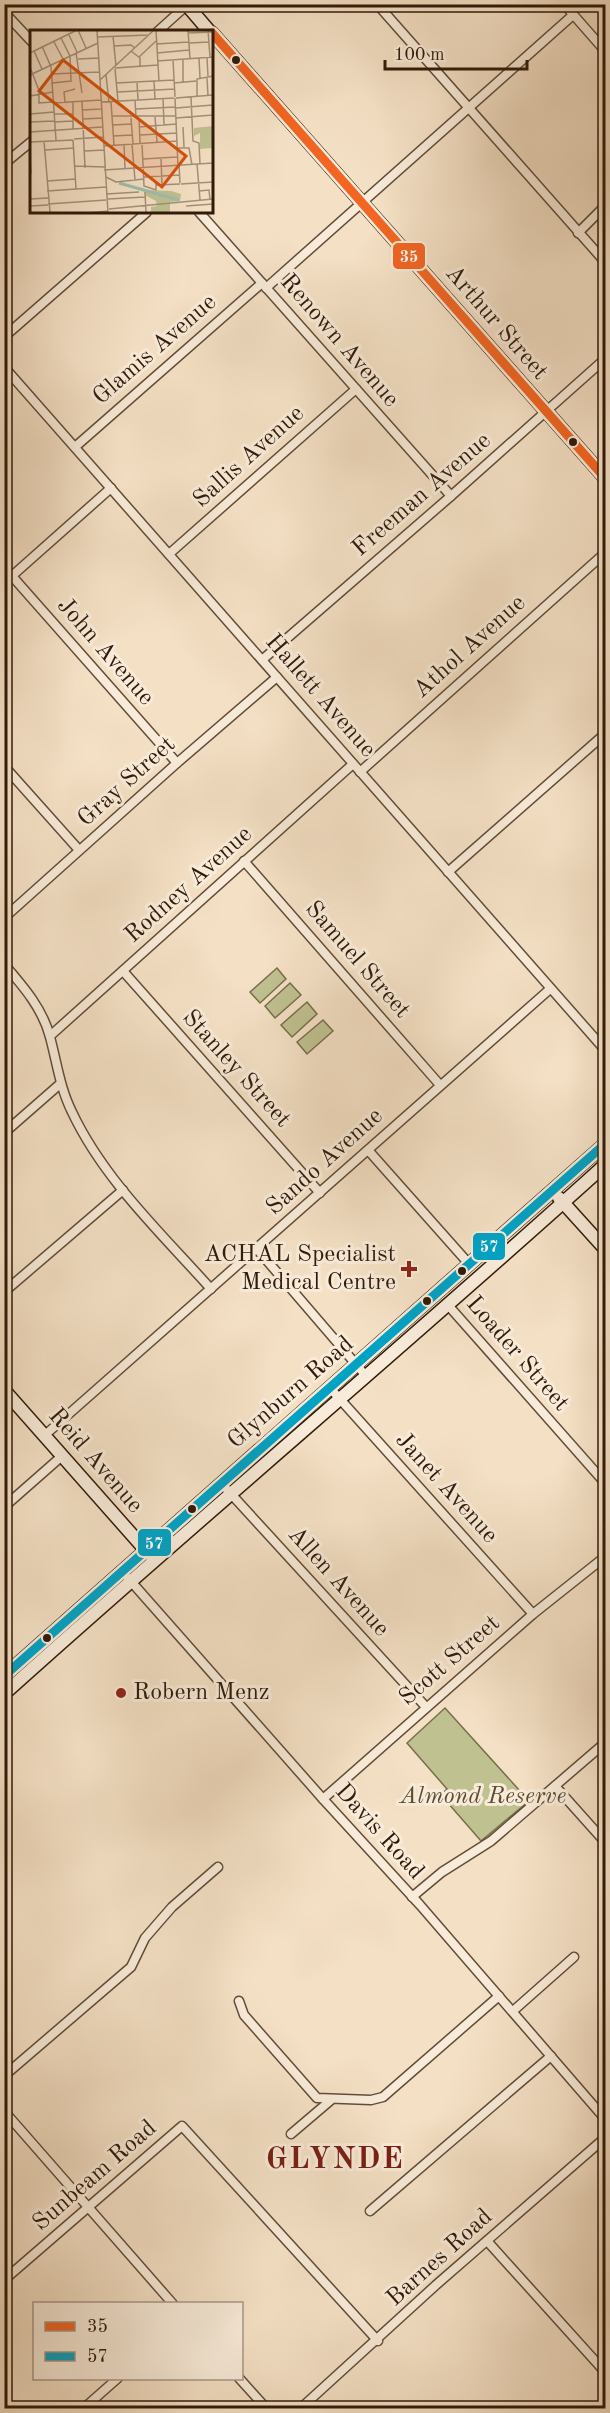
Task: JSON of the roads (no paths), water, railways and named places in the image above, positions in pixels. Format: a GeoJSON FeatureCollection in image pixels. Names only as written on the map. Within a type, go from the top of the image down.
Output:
{"type":"FeatureCollection","features":[{"type":"Feature","properties":{"kind":"main road","name":"Arthur Street"},"geometry":{"type":"LineString","coordinates":[[186,5],[209,30]]}},
{"type":"Feature","properties":{"kind":"main road","name":"Arthur Street"},"geometry":{"type":"LineString","coordinates":[[213,34],[606,479]]}},
{"type":"Feature","properties":{"kind":"main road","name":"Glynburn Road"},"geometry":{"type":"LineString","coordinates":[[4,1694],[126,1576],[145,1550],[606,1143]]}},
{"type":"Feature","properties":{"kind":"main road","name":"Glynburn Road"},"geometry":{"type":"LineString","coordinates":[[4,1676],[126,1576],[154,1560],[232,1494],[606,1164]]}},
{"type":"Feature","properties":{"kind":"main road"},"geometry":{"type":"LineString","coordinates":[[552,1191],[606,1250]]}},
{"type":"Feature","properties":{"kind":"main road","name":"Reid Avenue"},"geometry":{"type":"LineString","coordinates":[[4,1390],[154,1560]]}},
{"type":"Feature","properties":{"kind":"street"},"geometry":{"type":"LineString","coordinates":[[377,4],[606,263]]}},
{"type":"Feature","properties":{"kind":"street"},"geometry":{"type":"LineString","coordinates":[[564,4],[606,52]]}},
{"type":"Feature","properties":{"kind":"street"},"geometry":{"type":"LineString","coordinates":[[158,30],[186,5]]}},
{"type":"Feature","properties":{"kind":"street"},"geometry":{"type":"LineString","coordinates":[[4,12],[30,40]]}},
{"type":"Feature","properties":{"kind":"street","name":"Glamis Avenue"},"geometry":{"type":"LineString","coordinates":[[75,447],[362,202],[573,15]]}},
{"type":"Feature","properties":{"kind":"street"},"geometry":{"type":"LineString","coordinates":[[4,164],[30,143]]}},
{"type":"Feature","properties":{"kind":"street"},"geometry":{"type":"LineString","coordinates":[[578,233],[606,205]]}},
{"type":"Feature","properties":{"kind":"street"},"geometry":{"type":"LineString","coordinates":[[4,337],[146,213]]}},
{"type":"Feature","properties":{"kind":"street","name":"Renown Avenue"},"geometry":{"type":"LineString","coordinates":[[200,213],[451,496]]}},
{"type":"Feature","properties":{"kind":"street","name":"Freeman Avenue"},"geometry":{"type":"LineString","coordinates":[[262,660],[606,358]]}},
{"type":"Feature","properties":{"kind":"street","name":"Hallett Avenue"},"geometry":{"type":"LineString","coordinates":[[4,367],[606,1051]]}},
{"type":"Feature","properties":{"kind":"street","name":"Sallis Avenue"},"geometry":{"type":"LineString","coordinates":[[169,554],[356,389]]}},
{"type":"Feature","properties":{"kind":"street"},"geometry":{"type":"LineString","coordinates":[[4,583],[111,488]]}},
{"type":"Feature","properties":{"kind":"street","name":"Athol Avenue"},"geometry":{"type":"LineString","coordinates":[[360,772],[606,552]]}},
{"type":"Feature","properties":{"kind":"street","name":"John Avenue"},"geometry":{"type":"LineString","coordinates":[[4,567],[177,763]]}},
{"type":"Feature","properties":{"kind":"street","name":"Gray Street"},"geometry":{"type":"LineString","coordinates":[[4,918],[277,677]]}},
{"type":"Feature","properties":{"kind":"street"},"geometry":{"type":"LineString","coordinates":[[448,872],[606,733]]}},
{"type":"Feature","properties":{"kind":"street","name":"Rodney Avenue"},"geometry":{"type":"LineString","coordinates":[[50,1036],[353,764]]}},
{"type":"Feature","properties":{"kind":"street"},"geometry":{"type":"LineString","coordinates":[[4,766],[80,850]]}},
{"type":"Feature","properties":{"kind":"street","name":"Samuel Street"},"geometry":{"type":"LineString","coordinates":[[244,861],[440,1085]]}},
{"type":"Feature","properties":{"kind":"street"},"geometry":{"type":"LineString","coordinates":[[5,966],[31,996],[41,1014],[50,1036],[60,1084],[89,1144],[123,1190],[211,1289]]}},
{"type":"Feature","properties":{"kind":"street","name":"Stanley Street"},"geometry":{"type":"LineString","coordinates":[[123,971],[320,1193]]}},
{"type":"Feature","properties":{"kind":"street","name":"Sando Avenue"},"geometry":{"type":"LineString","coordinates":[[45,1436],[550,988]]}},
{"type":"Feature","properties":{"kind":"street"},"geometry":{"type":"LineString","coordinates":[[4,1132],[60,1084]]}},
{"type":"Feature","properties":{"kind":"street"},"geometry":{"type":"LineString","coordinates":[[368,1150],[470,1265]]}},
{"type":"Feature","properties":{"kind":"street"},"geometry":{"type":"LineString","coordinates":[[4,1292],[123,1190]]}},
{"type":"Feature","properties":{"kind":"street"},"geometry":{"type":"LineString","coordinates":[[257,1249],[366,1376]]}},
{"type":"Feature","properties":{"kind":"street","name":"Loader Street"},"geometry":{"type":"LineString","coordinates":[[447,1304],[606,1484]]}},
{"type":"Feature","properties":{"kind":"street","name":"Janet Avenue"},"geometry":{"type":"LineString","coordinates":[[330,1388],[533,1614]]}},
{"type":"Feature","properties":{"kind":"street"},"geometry":{"type":"LineString","coordinates":[[4,1507],[62,1456]]}},
{"type":"Feature","properties":{"kind":"street","name":"Allen Avenue"},"geometry":{"type":"LineString","coordinates":[[221,1483],[426,1707]]}},
{"type":"Feature","properties":{"kind":"street","name":"Scott Street"},"geometry":{"type":"LineString","coordinates":[[323,1799],[533,1614],[606,1556]]}},
{"type":"Feature","properties":{"kind":"street","name":"Davis Road"},"geometry":{"type":"LineString","coordinates":[[126,1576],[513,2011],[606,2120]]}},
{"type":"Feature","properties":{"kind":"street"},"geometry":{"type":"LineString","coordinates":[[412,1897],[442,1872],[491,1841],[606,1742]]}},
{"type":"Feature","properties":{"kind":"street"},"geometry":{"type":"LineString","coordinates":[[555,1786],[606,1843]]}},
{"type":"Feature","properties":{"kind":"street"},"geometry":{"type":"LineString","coordinates":[[4,2076],[131,1967],[145,1938],[172,1907],[218,1867]]}},
{"type":"Feature","properties":{"kind":"street"},"geometry":{"type":"LineString","coordinates":[[513,2011],[574,1957]]}},
{"type":"Feature","properties":{"kind":"street"},"geometry":{"type":"LineString","coordinates":[[239,2001],[244,2015],[312,2095],[318,2099],[331,2100],[381,2098],[499,1996]]}},
{"type":"Feature","properties":{"kind":"street"},"geometry":{"type":"LineString","coordinates":[[370,2211],[551,2056]]}},
{"type":"Feature","properties":{"kind":"street"},"geometry":{"type":"LineString","coordinates":[[291,2134],[331,2100]]}},
{"type":"Feature","properties":{"kind":"street"},"geometry":{"type":"LineString","coordinates":[[4,2111],[171,2302]]}},
{"type":"Feature","properties":{"kind":"street","name":"Sunbeam Road"},"geometry":{"type":"LineString","coordinates":[[4,2280],[182,2126],[378,2341]]}},
{"type":"Feature","properties":{"kind":"street","name":"Barnes Road"},"geometry":{"type":"LineString","coordinates":[[301,2409],[378,2341],[436,2285],[605,2138]]}},
{"type":"Feature","properties":{"kind":"street"},"geometry":{"type":"LineString","coordinates":[[488,2242],[606,2373]]}},
{"type":"Feature","properties":{"kind":"street"},"geometry":{"type":"LineString","coordinates":[[84,2409],[117,2380]]}},
{"type":"Feature","properties":{"kind":"street"},"geometry":{"type":"LineString","coordinates":[[240,2380],[266,2409]]}},
{"type":"Feature","properties":{"kind":"place","name":"ACHAL Specialist Medical Centre"},"geometry":{"type":"Point","coordinates":[409,1269]}},
{"type":"Feature","properties":{"kind":"place","name":"Robern Menz"},"geometry":{"type":"Point","coordinates":[121,1693]}},
{"type":"Feature","properties":{"kind":"district","name":"GLYNDE"},"geometry":{"type":"Point","coordinates":[335,2160]}},
{"type":"Feature","properties":{"kind":"park label","name":"Almond Reserve"},"geometry":{"type":"Point","coordinates":[483,1797]}}]}
